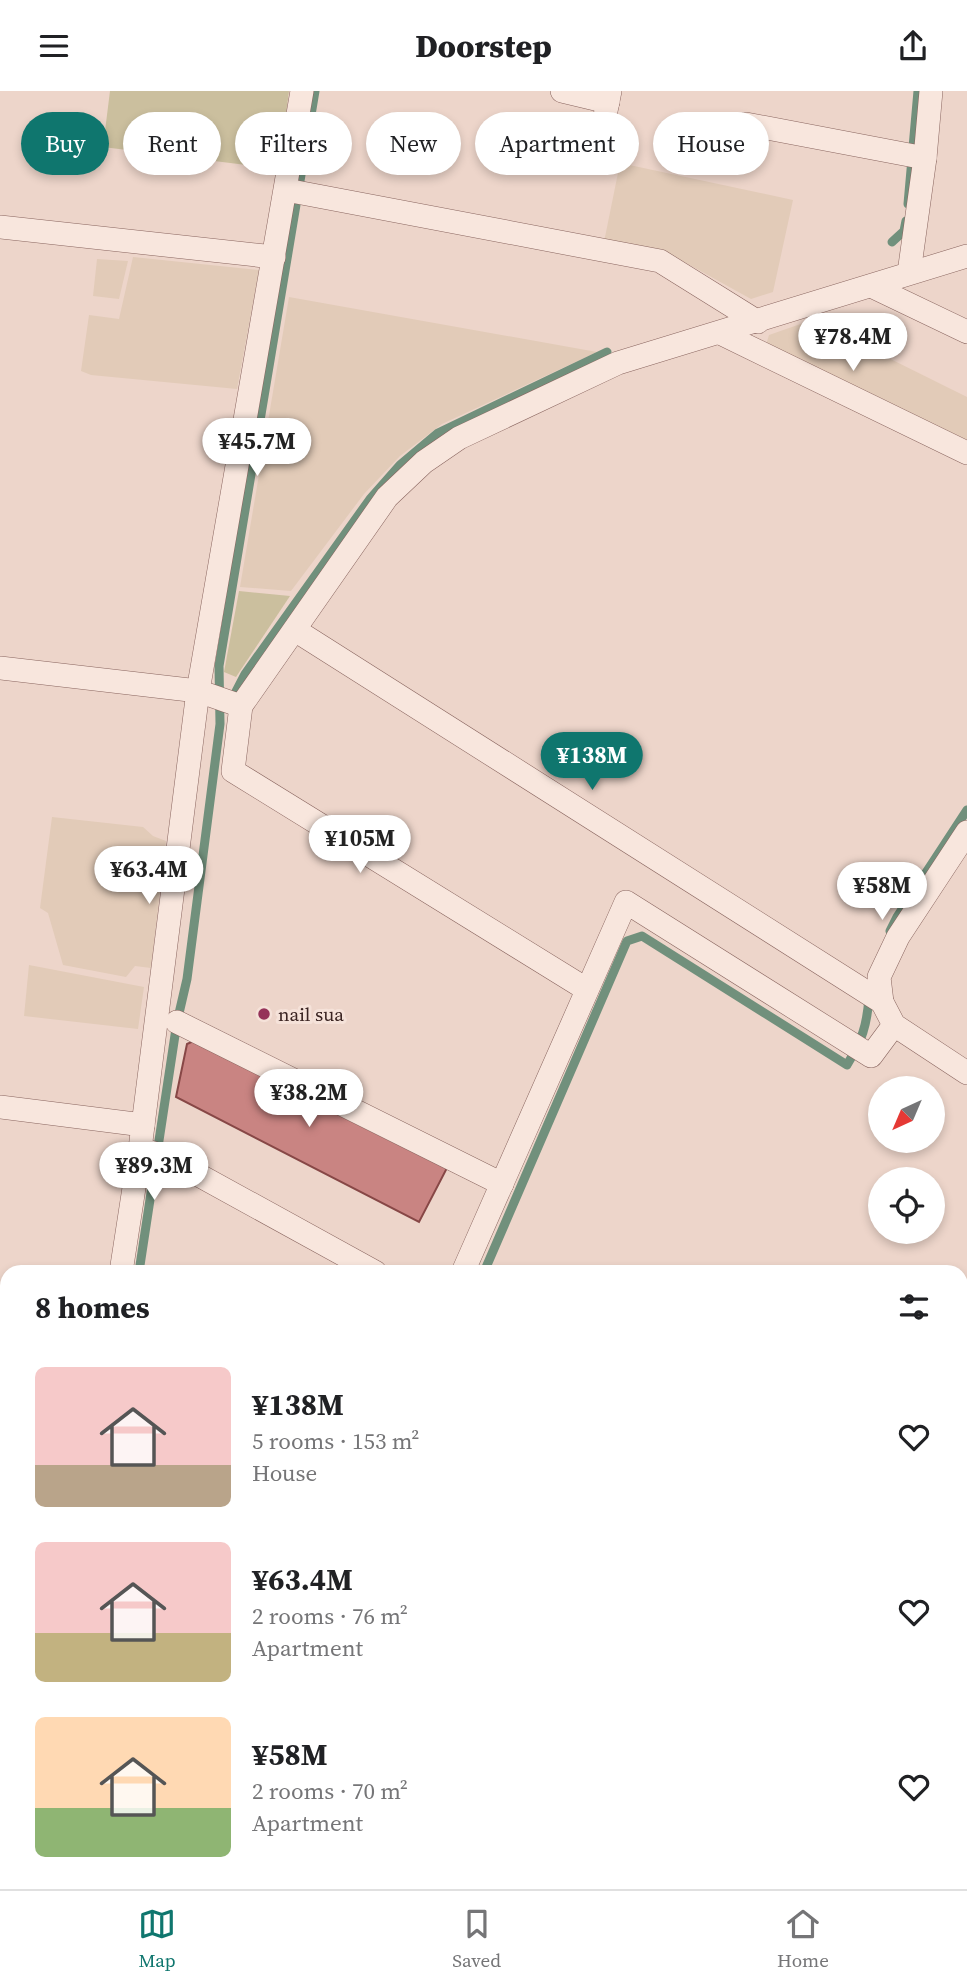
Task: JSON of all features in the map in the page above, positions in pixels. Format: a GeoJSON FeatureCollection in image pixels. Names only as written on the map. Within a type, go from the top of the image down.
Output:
{"type":"FeatureCollection","features":[{"type":"Feature","properties":{"kind":"street"},"geometry":{"type":"LineString","coordinates":[[123,1265],[151,1152],[143,1125],[205,694],[274,257],[294,192],[302,91]]}},
{"type":"Feature","properties":{"kind":"street"},"geometry":{"type":"LineString","coordinates":[[562,91],[609,96]]}},
{"type":"Feature","properties":{"kind":"street"},"geometry":{"type":"LineString","coordinates":[[909,274],[916,156],[931,91]]}},
{"type":"Feature","properties":{"kind":"street"},"geometry":{"type":"LineString","coordinates":[[769,128],[916,156]]}},
{"type":"Feature","properties":{"kind":"street"},"geometry":{"type":"LineString","coordinates":[[294,192],[660,261],[758,322]]}},
{"type":"Feature","properties":{"kind":"street"},"geometry":{"type":"LineString","coordinates":[[0,227],[274,257]]}},
{"type":"Feature","properties":{"kind":"street"},"geometry":{"type":"LineString","coordinates":[[586,989],[233,771],[237,704],[295,630],[387,497],[424,462],[459,438],[618,363],[967,256]]}},
{"type":"Feature","properties":{"kind":"street"},"geometry":{"type":"LineString","coordinates":[[871,286],[967,332]]}},
{"type":"Feature","properties":{"kind":"street"},"geometry":{"type":"LineString","coordinates":[[720,333],[967,453]]}},
{"type":"Feature","properties":{"kind":"street"},"geometry":{"type":"LineString","coordinates":[[295,630],[874,996],[894,1025],[967,1073]]}},
{"type":"Feature","properties":{"kind":"street"},"geometry":{"type":"LineString","coordinates":[[0,668],[205,694],[237,704]]}},
{"type":"Feature","properties":{"kind":"street"},"geometry":{"type":"LineString","coordinates":[[874,996],[879,977],[898,937],[967,832]]}},
{"type":"Feature","properties":{"kind":"street"},"geometry":{"type":"LineString","coordinates":[[466,1265],[626,902],[871,1056],[894,1025]]}},
{"type":"Feature","properties":{"kind":"street"},"geometry":{"type":"LineString","coordinates":[[177,1022],[502,1184]]}},
{"type":"Feature","properties":{"kind":"street"},"geometry":{"type":"LineString","coordinates":[[0,1107],[143,1125]]}},
{"type":"Feature","properties":{"kind":"street"},"geometry":{"type":"LineString","coordinates":[[151,1152],[362,1265]]}},
{"type":"Feature","properties":{"kind":"shaded area"},"geometry":{"type":"Polygon","coordinates":[[[110,91],[289,91],[286,112],[235,112],[235,164],[221,162],[221,112],[123,112],[123,150],[109,148],[107,112],[110,91]]]}},
{"type":"Feature","properties":{"kind":"shaded area"},"geometry":{"type":"Polygon","coordinates":[[[639,167],[653,170],[653,175],[676,175],[793,200],[773,292],[751,299],[668,253],[604,242],[618,175],[639,175],[639,167]]]}},
{"type":"Feature","properties":{"kind":"shaded area"},"geometry":{"type":"Polygon","coordinates":[[[133,257],[259,270],[237,389],[91,375],[81,371],[89,315],[119,319],[133,257]]]}},
{"type":"Feature","properties":{"kind":"shaded area"},"geometry":{"type":"Polygon","coordinates":[[[97,259],[128,261],[119,299],[93,296],[97,259]]]}},
{"type":"Feature","properties":{"kind":"shaded area"},"geometry":{"type":"Polygon","coordinates":[[[289,297],[597,352],[442,424],[400,456],[364,494],[291,591],[240,587],[289,297]]]}},
{"type":"Feature","properties":{"kind":"shaded area"},"geometry":{"type":"Polygon","coordinates":[[[812,320],[967,397],[967,440],[766,345],[769,335],[812,320]]]}},
{"type":"Feature","properties":{"kind":"shaded area"},"geometry":{"type":"Polygon","coordinates":[[[239,591],[290,596],[236,677],[224,672],[239,591]]]}},
{"type":"Feature","properties":{"kind":"shaded area"},"geometry":{"type":"Polygon","coordinates":[[[52,817],[143,827],[153,836],[166,841],[151,968],[135,966],[126,977],[63,965],[48,913],[40,908],[52,817]]]}},
{"type":"Feature","properties":{"kind":"shaded area"},"geometry":{"type":"Polygon","coordinates":[[[29,965],[144,987],[138,1029],[24,1016],[29,965]]]}},
{"type":"Feature","properties":{"kind":"building"},"geometry":{"type":"Polygon","coordinates":[[[200,1038],[448,1166],[419,1222],[176,1097],[187,1044],[200,1038]]]}},
{"type":"Feature","properties":{"kind":"waterway"},"geometry":{"type":"LineString","coordinates":[[140,1265],[177,1022],[187,979],[220,724],[219,666],[315,91]]}},
{"type":"Feature","properties":{"kind":"waterway"},"geometry":{"type":"LineString","coordinates":[[908,204],[918,91]]}},
{"type":"Feature","properties":{"kind":"waterway"},"geometry":{"type":"LineString","coordinates":[[892,242],[904,231],[906,221]]}},
{"type":"Feature","properties":{"kind":"waterway"},"geometry":{"type":"LineString","coordinates":[[231,701],[245,674],[370,499],[400,465],[438,433],[607,352]]}},
{"type":"Feature","properties":{"kind":"waterway"},"geometry":{"type":"LineString","coordinates":[[890,931],[967,810]]}},
{"type":"Feature","properties":{"kind":"waterway"},"geometry":{"type":"LineString","coordinates":[[487,1265],[627,941],[642,936],[847,1065],[863,1033],[869,997]]}},
{"type":"Feature","properties":{"kind":"place","name":"nail sua"},"geometry":{"type":"Point","coordinates":[264,1014]}}]}
